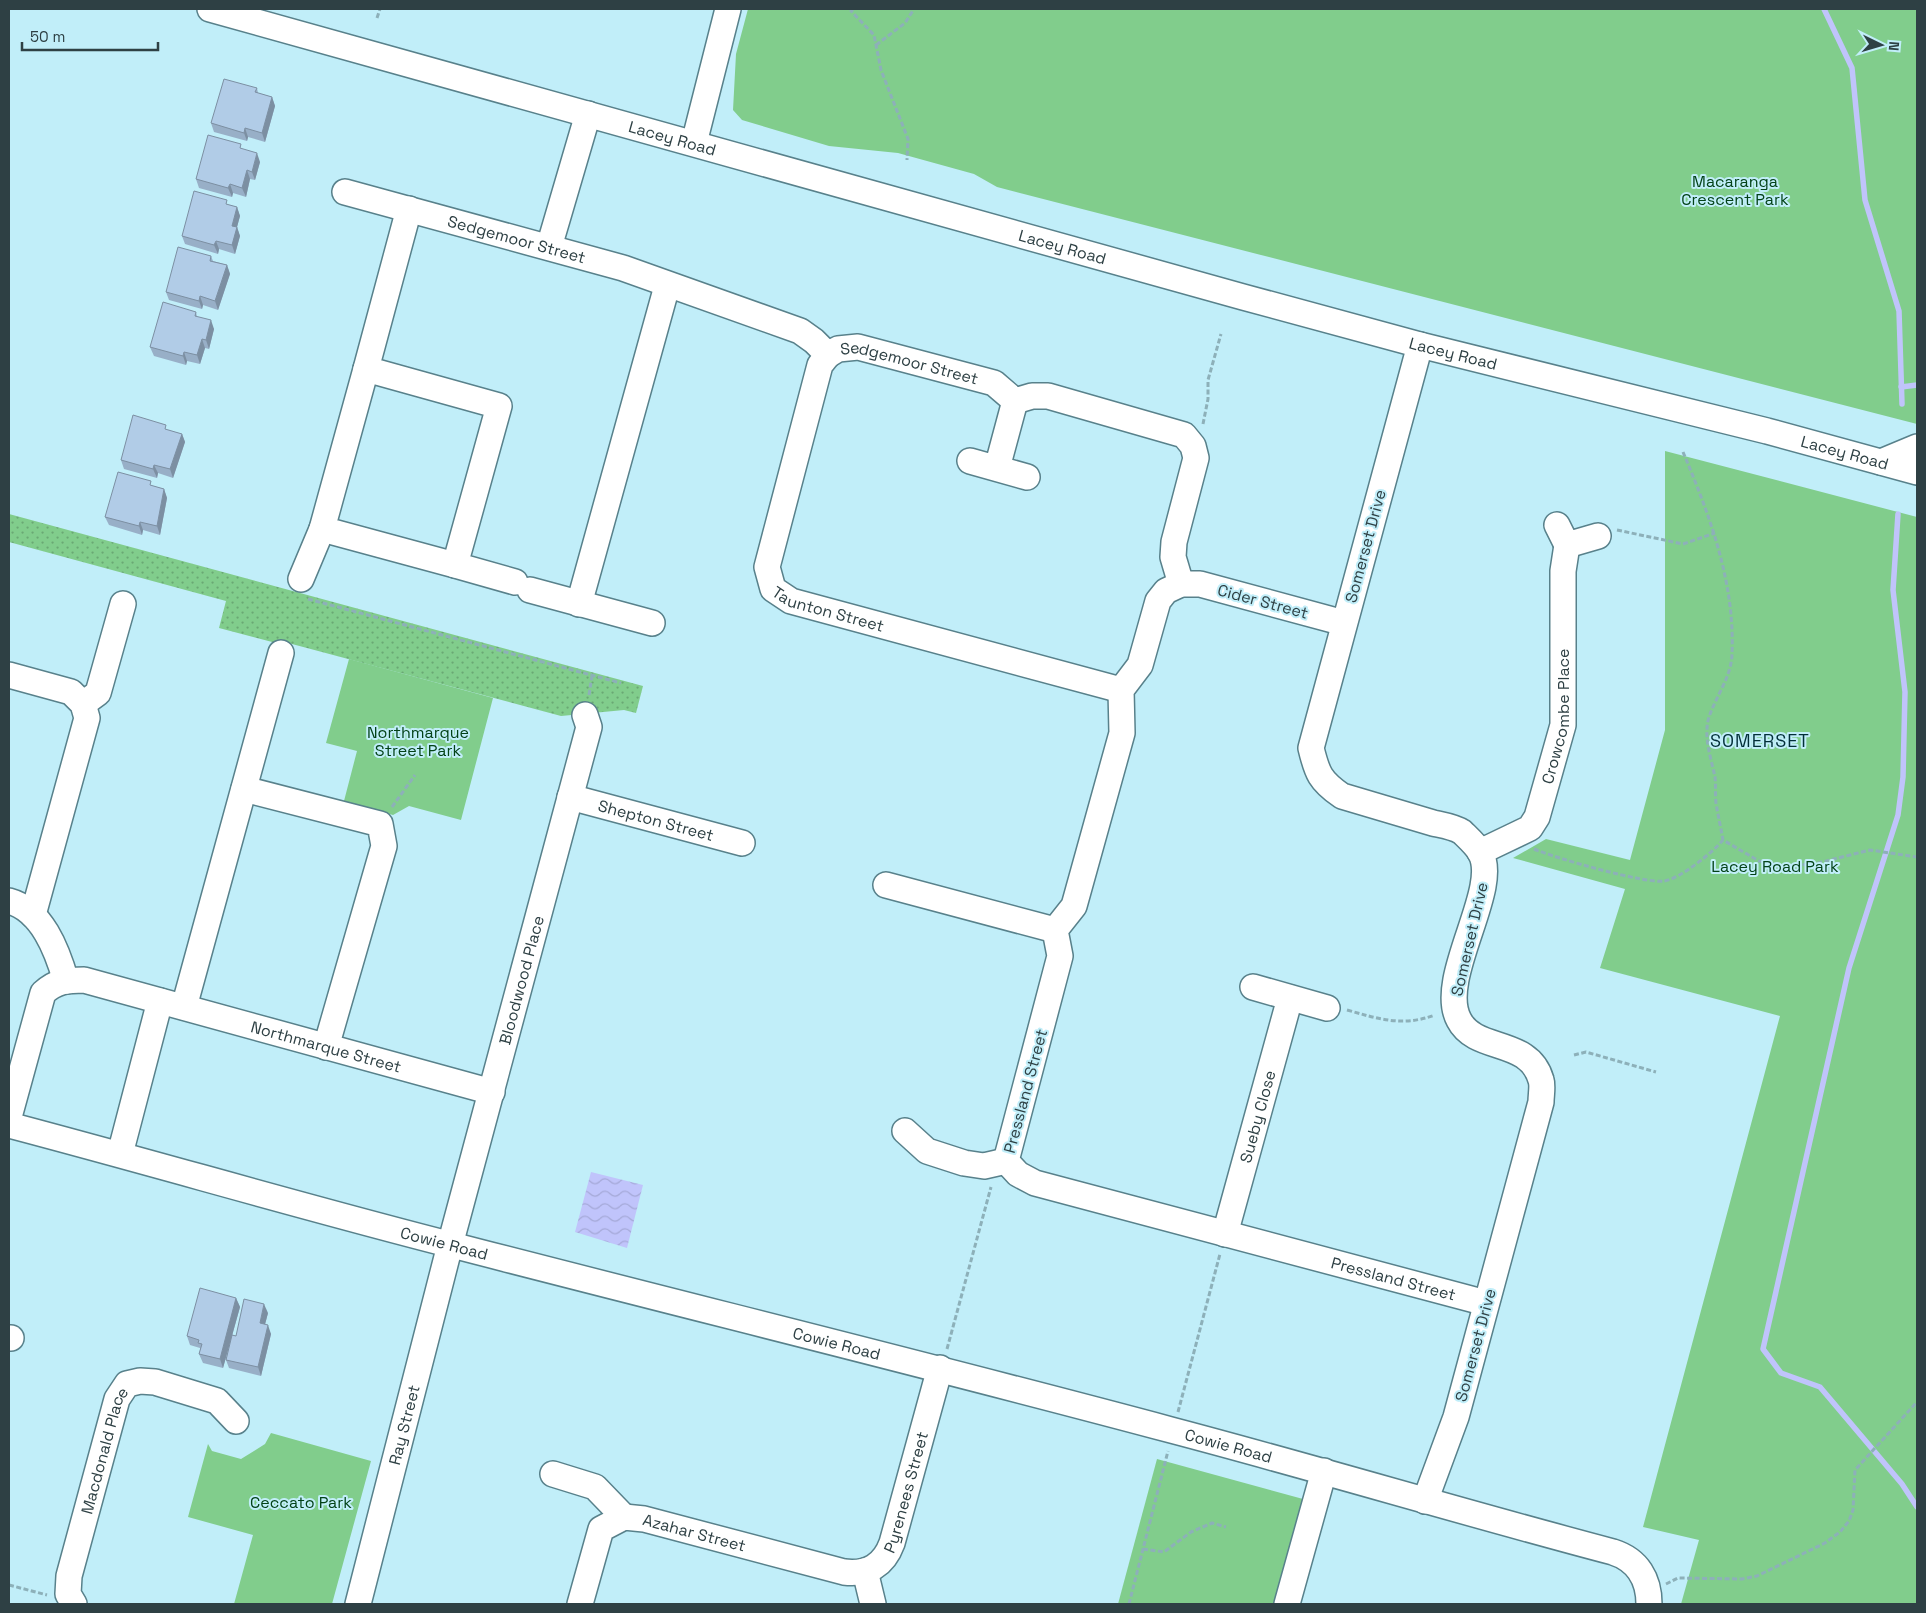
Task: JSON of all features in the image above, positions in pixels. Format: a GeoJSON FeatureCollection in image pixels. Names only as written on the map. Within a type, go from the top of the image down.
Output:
{"type":"FeatureCollection","features":[{"type":"Feature","properties":{"kind":"street","name":"Lacey Road"},"geometry":{"type":"LineString","coordinates":[[210,9],[1242,297],[1420,345],[1599,387],[1917,472]]}},
{"type":"Feature","properties":{"kind":"street"},"geometry":{"type":"LineString","coordinates":[[694,143],[728,9]]}},
{"type":"Feature","properties":{"kind":"street"},"geometry":{"type":"LineString","coordinates":[[549,247],[588,114]]}},
{"type":"Feature","properties":{"kind":"street","name":"Sedgemoor Street"},"geometry":{"type":"LineString","coordinates":[[345,192],[623,268],[668,286],[800,331],[814,341],[828,355],[838,349],[858,347],[994,383],[1015,401]]}},
{"type":"Feature","properties":{"kind":"street"},"geometry":{"type":"LineString","coordinates":[[301,579],[322,529],[409,209]]}},
{"type":"Feature","properties":{"kind":"street"},"geometry":{"type":"LineString","coordinates":[[579,604],[668,286]]}},
{"type":"Feature","properties":{"kind":"street","name":"Somerset Drive"},"geometry":{"type":"LineString","coordinates":[[1420,345],[1311,748],[1316,770],[1326,785],[1342,796],[1461,831],[1480,852],[1483,862],[1484,883],[1455,985],[1454,1006],[1459,1021],[1473,1036],[1520,1052],[1533,1063],[1541,1080],[1541,1102],[1449,1440],[1425,1501]]}},
{"type":"Feature","properties":{"kind":"street","name":"Taunton Street"},"geometry":{"type":"LineString","coordinates":[[828,355],[820,365],[767,567],[773,589],[791,601],[1121,690]]}},
{"type":"Feature","properties":{"kind":"street"},"geometry":{"type":"LineString","coordinates":[[366,369],[499,406],[455,565]]}},
{"type":"Feature","properties":{"kind":"street"},"geometry":{"type":"LineString","coordinates":[[886,885],[1055,930],[1074,906],[1122,733],[1121,690],[1140,665],[1158,601],[1166,590],[1181,584],[1173,557],[1174,542],[1196,458],[1193,446],[1184,435],[1048,396],[1032,396],[1015,401],[997,468]]}},
{"type":"Feature","properties":{"kind":"street"},"geometry":{"type":"LineString","coordinates":[[1881,462],[1917,447]]}},
{"type":"Feature","properties":{"kind":"street"},"geometry":{"type":"LineString","coordinates":[[970,461],[1027,476]]}},
{"type":"Feature","properties":{"kind":"street"},"geometry":{"type":"LineString","coordinates":[[322,529],[455,565],[579,604],[652,623]]}},
{"type":"Feature","properties":{"kind":"street","name":"Crowcombe Place"},"geometry":{"type":"LineString","coordinates":[[1480,852],[1530,828],[1538,817],[1563,725],[1562,535],[1598,536]]}},
{"type":"Feature","properties":{"kind":"street","name":"Cider Street"},"geometry":{"type":"LineString","coordinates":[[1181,584],[1200,584],[1344,623]]}},
{"type":"Feature","properties":{"kind":"street"},"geometry":{"type":"LineString","coordinates":[[83,704],[98,693],[122,604]]}},
{"type":"Feature","properties":{"kind":"street"},"geometry":{"type":"LineString","coordinates":[[184,1008],[281,652]]}},
{"type":"Feature","properties":{"kind":"street"},"geometry":{"type":"LineString","coordinates":[[9,675],[71,692],[83,704],[88,718],[33,914]]}},
{"type":"Feature","properties":{"kind":"street","name":"Bloodwood Place"},"geometry":{"type":"LineString","coordinates":[[450,1245],[589,727],[585,715]]}},
{"type":"Feature","properties":{"kind":"street"},"geometry":{"type":"LineString","coordinates":[[244,789],[380,824],[384,846],[326,1047]]}},
{"type":"Feature","properties":{"kind":"street","name":"Shepton Street"},"geometry":{"type":"LineString","coordinates":[[570,797],[742,843]]}},
{"type":"Feature","properties":{"kind":"street"},"geometry":{"type":"LineString","coordinates":[[9,901],[22,904],[33,914],[57,950],[66,981]]}},
{"type":"Feature","properties":{"kind":"street","name":"Pressland Street"},"geometry":{"type":"LineString","coordinates":[[1055,930],[1060,956],[1006,1161],[1018,1174],[1035,1183],[1486,1303]]}},
{"type":"Feature","properties":{"kind":"street","name":"Northmarque Street"},"geometry":{"type":"LineString","coordinates":[[9,1117],[42,993],[54,983],[84,980],[492,1092]]}},
{"type":"Feature","properties":{"kind":"street"},"geometry":{"type":"LineString","coordinates":[[1253,987],[1326,1008]]}},
{"type":"Feature","properties":{"kind":"street","name":"Sueby Close"},"geometry":{"type":"LineString","coordinates":[[1225,1234],[1290,998]]}},
{"type":"Feature","properties":{"kind":"street"},"geometry":{"type":"LineString","coordinates":[[120,1154],[160,1001]]}},
{"type":"Feature","properties":{"kind":"street","name":"Cowie Road"},"geometry":{"type":"LineString","coordinates":[[9,1125],[450,1245],[943,1359],[1425,1501],[1622,1554],[1637,1565],[1649,1596]]}},
{"type":"Feature","properties":{"kind":"street"},"geometry":{"type":"LineString","coordinates":[[905,1130],[927,1151],[964,1163],[984,1166],[1006,1161]]}},
{"type":"Feature","properties":{"kind":"street","name":"Ray Street"},"geometry":{"type":"LineString","coordinates":[[358,1604],[450,1245]]}},
{"type":"Feature","properties":{"kind":"street","name":"Pyrenees Street"},"geometry":{"type":"LineString","coordinates":[[865,1572],[882,1562],[889,1551],[943,1359]]}},
{"type":"Feature","properties":{"kind":"street","name":"Macdonald Place"},"geometry":{"type":"LineString","coordinates":[[71,1599],[69,1576],[115,1408],[127,1384],[140,1381],[155,1382],[217,1401],[236,1421]]}},
{"type":"Feature","properties":{"kind":"street"},"geometry":{"type":"LineString","coordinates":[[1287,1604],[1324,1471]]}},
{"type":"Feature","properties":{"kind":"street"},"geometry":{"type":"LineString","coordinates":[[553,1474],[595,1487],[624,1517]]}},
{"type":"Feature","properties":{"kind":"street","name":"Azahar Street"},"geometry":{"type":"LineString","coordinates":[[580,1604],[601,1529],[624,1517],[644,1519],[844,1572],[865,1572]]}},
{"type":"Feature","properties":{"kind":"street"},"geometry":{"type":"LineString","coordinates":[[865,1572],[873,1604]]}},
{"type":"Feature","properties":{"kind":"path"},"geometry":{"type":"LineString","coordinates":[[377,18],[380,9]]}},
{"type":"Feature","properties":{"kind":"path"},"geometry":{"type":"LineString","coordinates":[[845,9],[852,10],[874,35],[895,110],[908,139],[907,160]]}},
{"type":"Feature","properties":{"kind":"path"},"geometry":{"type":"LineString","coordinates":[[876,45],[905,23],[914,9]]}},
{"type":"Feature","properties":{"kind":"path"},"geometry":{"type":"LineString","coordinates":[[1207,431],[1202,417],[1208,399],[1208,380],[1221,334]]}},
{"type":"Feature","properties":{"kind":"path"},"geometry":{"type":"LineString","coordinates":[[1684,452],[1715,533],[1725,576],[1733,655],[1724,685],[1709,718],[1708,749],[1715,779],[1716,802],[1723,840],[1759,861],[1782,866],[1814,864],[1870,850],[1917,857]]}},
{"type":"Feature","properties":{"kind":"path"},"geometry":{"type":"LineString","coordinates":[[1598,536],[1619,529],[1683,544],[1715,533]]}},
{"type":"Feature","properties":{"kind":"path"},"geometry":{"type":"LineString","coordinates":[[301,579],[295,596],[621,683]]}},
{"type":"Feature","properties":{"kind":"path"},"geometry":{"type":"LineString","coordinates":[[380,824],[415,775]]}},
{"type":"Feature","properties":{"kind":"path"},"geometry":{"type":"LineString","coordinates":[[1530,847],[1643,879],[1665,881],[1709,856],[1723,840]]}},
{"type":"Feature","properties":{"kind":"path"},"geometry":{"type":"LineString","coordinates":[[1326,1008],[1341,1009],[1386,1021],[1417,1022],[1454,1006]]}},
{"type":"Feature","properties":{"kind":"path"},"geometry":{"type":"LineString","coordinates":[[1574,1054],[1586,1052],[1656,1072]]}},
{"type":"Feature","properties":{"kind":"path"},"geometry":{"type":"LineString","coordinates":[[943,1359],[990,1188],[1003,1172],[1006,1161]]}},
{"type":"Feature","properties":{"kind":"path"},"geometry":{"type":"LineString","coordinates":[[1177,1418],[1225,1234]]}},
{"type":"Feature","properties":{"kind":"path"},"geometry":{"type":"LineString","coordinates":[[1649,1596],[1678,1578],[1742,1579],[1757,1576],[1825,1543],[1840,1532],[1849,1521],[1853,1510],[1855,1470],[1917,1402]]}},
{"type":"Feature","properties":{"kind":"path"},"geometry":{"type":"LineString","coordinates":[[1129,1604],[1170,1443]]}},
{"type":"Feature","properties":{"kind":"path"},"geometry":{"type":"LineString","coordinates":[[1143,1549],[1164,1552],[1191,1532],[1212,1523],[1226,1527]]}},
{"type":"Feature","properties":{"kind":"path"},"geometry":{"type":"LineString","coordinates":[[9,1585],[57,1598],[71,1599]]}},
{"type":"Feature","properties":{"kind":"green space","name":"Macaranga Crescent Park"},"geometry":{"type":"Polygon","coordinates":[[[748,9],[1917,9],[1917,424],[997,187],[974,174],[898,153],[829,146],[742,120],[733,110],[736,54],[748,9]]]}},
{"type":"Feature","properties":{"kind":"green space","name":"Lacey Road Park"},"geometry":{"type":"Polygon","coordinates":[[[1665,451],[1917,517],[1917,1604],[1681,1604],[1699,1540],[1643,1527],[1780,1016],[1600,968],[1625,889],[1513,858],[1546,839],[1630,860],[1665,730],[1665,451]]]}},
{"type":"Feature","properties":{"kind":"green space"},"geometry":{"type":"Polygon","coordinates":[[[9,514],[643,686],[636,713],[624,710],[561,716],[277,640],[276,643],[219,628],[226,601],[9,542],[9,514]]]}},
{"type":"Feature","properties":{"kind":"green space","name":"Northmarque Street Park"},"geometry":{"type":"Polygon","coordinates":[[[349,659],[493,698],[461,820],[409,806],[393,815],[344,801],[357,751],[326,743],[349,659]]]}},
{"type":"Feature","properties":{"kind":"green space","name":"Ceccato Park"},"geometry":{"type":"Polygon","coordinates":[[[271,1433],[371,1461],[332,1604],[234,1604],[253,1535],[188,1517],[208,1444],[212,1451],[241,1459],[265,1444],[271,1433]]]}},
{"type":"Feature","properties":{"kind":"green space"},"geometry":{"type":"Polygon","coordinates":[[[1157,1459],[1303,1499],[1274,1604],[1118,1604],[1157,1459]]]}},
{"type":"Feature","properties":{"kind":"water"},"geometry":{"type":"Polygon","coordinates":[[[591,1172],[643,1185],[627,1248],[575,1232],[591,1172]]]}},
{"type":"Feature","properties":{"kind":"building"},"geometry":{"type":"Polygon","coordinates":[[[224,79],[257,88],[255,92],[272,97],[262,133],[245,128],[244,133],[211,123],[224,79]]]}},
{"type":"Feature","properties":{"kind":"building"},"geometry":{"type":"Polygon","coordinates":[[[208,135],[241,144],[240,148],[257,153],[252,172],[247,170],[242,188],[230,184],[228,188],[196,179],[208,135]]]}},
{"type":"Feature","properties":{"kind":"building"},"geometry":{"type":"Polygon","coordinates":[[[194,191],[227,200],[226,204],[237,207],[232,226],[237,227],[232,245],[216,241],[214,245],[182,236],[194,191]]]}},
{"type":"Feature","properties":{"kind":"building"},"geometry":{"type":"Polygon","coordinates":[[[178,247],[211,256],[210,261],[227,265],[215,301],[200,296],[199,301],[166,292],[178,247]]]}},
{"type":"Feature","properties":{"kind":"building"},"geometry":{"type":"Polygon","coordinates":[[[163,302],[196,312],[195,316],[211,320],[206,340],[202,339],[197,355],[184,352],[183,356],[150,347],[163,302]]]}},
{"type":"Feature","properties":{"kind":"building"},"geometry":{"type":"Polygon","coordinates":[[[133,415],[166,425],[165,429],[182,434],[170,469],[154,465],[153,469],[121,460],[133,415]]]}},
{"type":"Feature","properties":{"kind":"building"},"geometry":{"type":"Polygon","coordinates":[[[118,472],[151,481],[150,485],[164,489],[157,526],[140,522],[139,526],[105,517],[118,472]]]}},
{"type":"Feature","properties":{"kind":"building"},"geometry":{"type":"Polygon","coordinates":[[[200,1288],[236,1298],[220,1359],[199,1354],[202,1344],[198,1343],[199,1340],[187,1336],[200,1288]]]}},
{"type":"Feature","properties":{"kind":"building"},"geometry":{"type":"Polygon","coordinates":[[[244,1299],[264,1304],[260,1323],[268,1325],[258,1367],[226,1360],[232,1335],[236,1336],[244,1299]]]}},
{"type":"Feature","properties":{"kind":"waterway"},"geometry":{"type":"LineString","coordinates":[[1824,9],[1852,68],[1865,200],[1899,311],[1902,404]]}},
{"type":"Feature","properties":{"kind":"waterway"},"geometry":{"type":"LineString","coordinates":[[1901,387],[1917,385]]}},
{"type":"Feature","properties":{"kind":"waterway"},"geometry":{"type":"LineString","coordinates":[[1898,514],[1893,590],[1905,692],[1903,777],[1898,815],[1849,968],[1763,1349],[1781,1373],[1820,1387],[1902,1484],[1917,1507]]}},
{"type":"Feature","properties":{"kind":"district","name":"SOMERSET"},"geometry":{"type":"Point","coordinates":[1760,741]}}]}
